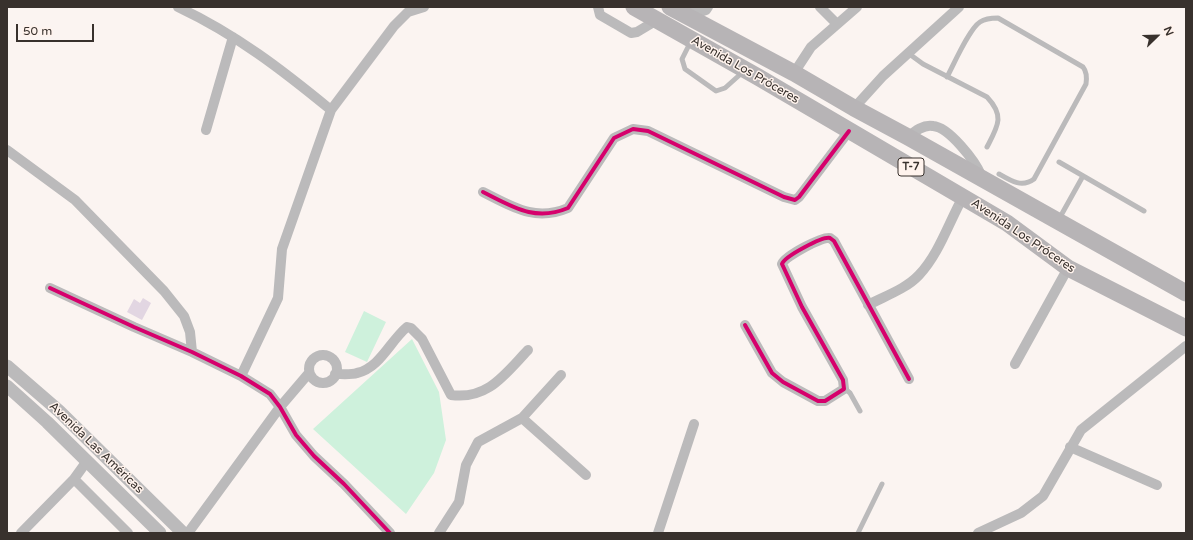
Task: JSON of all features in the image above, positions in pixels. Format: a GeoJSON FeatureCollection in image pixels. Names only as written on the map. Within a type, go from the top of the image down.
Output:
{"type":"FeatureCollection","features":[{"type":"Feature","properties":{"kind":"highway","name":"Avenida Los Próceres"},"geometry":{"type":"LineString","coordinates":[[634,7],[1007,223],[1068,268],[1186,328]]}},
{"type":"Feature","properties":{"kind":"highway","name":"Avenida Los Próceres"},"geometry":{"type":"LineString","coordinates":[[676,8],[794,72],[854,108],[908,137],[991,177],[1061,224],[1186,293]]}},
{"type":"Feature","properties":{"kind":"highway"},"geometry":{"type":"LineString","coordinates":[[1044,249],[1044,237],[1048,230],[1061,224]]}},
{"type":"Feature","properties":{"kind":"street"},"geometry":{"type":"LineString","coordinates":[[178,7],[213,24],[234,37],[274,64],[331,110]]}},
{"type":"Feature","properties":{"kind":"street"},"geometry":{"type":"LineString","coordinates":[[241,376],[278,298],[282,250],[331,110],[394,26],[408,12],[424,7]]}},
{"type":"Feature","properties":{"kind":"street"},"geometry":{"type":"LineString","coordinates":[[598,7],[600,15],[631,34],[657,20]]}},
{"type":"Feature","properties":{"kind":"street"},"geometry":{"type":"LineString","coordinates":[[676,8],[698,13],[706,10],[708,7]]}},
{"type":"Feature","properties":{"kind":"street"},"geometry":{"type":"LineString","coordinates":[[820,7],[837,24]]}},
{"type":"Feature","properties":{"kind":"street"},"geometry":{"type":"LineString","coordinates":[[794,72],[811,47],[857,7]]}},
{"type":"Feature","properties":{"kind":"street"},"geometry":{"type":"LineString","coordinates":[[854,108],[883,76],[959,7]]}},
{"type":"Feature","properties":{"kind":"street"},"geometry":{"type":"LineString","coordinates":[[206,130],[234,37]]}},
{"type":"Feature","properties":{"kind":"street"},"geometry":{"type":"LineString","coordinates":[[908,137],[925,126],[935,126],[948,133],[958,143],[980,172],[991,177]]}},
{"type":"Feature","properties":{"kind":"street"},"geometry":{"type":"LineString","coordinates":[[483,192],[529,213],[544,215],[556,213],[568,208],[614,138],[633,129],[648,131],[784,197],[795,200],[799,197],[850,131]]}},
{"type":"Feature","properties":{"kind":"street"},"geometry":{"type":"LineString","coordinates":[[7,150],[75,200],[164,291],[184,316],[190,332],[192,352]]}},
{"type":"Feature","properties":{"kind":"street"},"geometry":{"type":"LineString","coordinates":[[868,305],[896,291],[919,276],[938,246],[963,197]]}},
{"type":"Feature","properties":{"kind":"street"},"geometry":{"type":"LineString","coordinates":[[745,326],[776,377],[818,401],[825,401],[838,395],[844,388],[843,380],[783,269],[783,261],[824,238],[830,238],[834,241],[909,379]]}},
{"type":"Feature","properties":{"kind":"street"},"geometry":{"type":"LineString","coordinates":[[1014,364],[1068,268]]}},
{"type":"Feature","properties":{"kind":"street"},"geometry":{"type":"LineString","coordinates":[[50,288],[192,352],[241,376],[270,394],[280,407],[296,435],[314,456],[344,484],[390,533]]}},
{"type":"Feature","properties":{"kind":"street"},"geometry":{"type":"LineString","coordinates":[[335,374],[357,374],[371,368],[401,332],[407,327],[411,328],[422,339],[451,395],[464,396],[492,387],[528,350]]}},
{"type":"Feature","properties":{"kind":"street"},"geometry":{"type":"LineString","coordinates":[[978,533],[1021,513],[1043,496],[1081,430],[1186,346]]}},
{"type":"Feature","properties":{"kind":"street"},"geometry":{"type":"LineString","coordinates":[[188,533],[280,407],[309,372],[310,363],[316,356],[321,355],[330,357],[334,360],[336,369],[333,378],[324,382],[315,380],[309,372]]}},
{"type":"Feature","properties":{"kind":"street","name":"Avenida Las Américas"},"geometry":{"type":"LineString","coordinates":[[7,366],[59,411],[183,533]]}},
{"type":"Feature","properties":{"kind":"street"},"geometry":{"type":"LineString","coordinates":[[439,533],[459,502],[466,465],[478,442],[522,418],[561,375]]}},
{"type":"Feature","properties":{"kind":"street","name":"Avenida Las Américas"},"geometry":{"type":"LineString","coordinates":[[7,386],[87,461],[160,533]]}},
{"type":"Feature","properties":{"kind":"street"},"geometry":{"type":"LineString","coordinates":[[522,418],[586,475]]}},
{"type":"Feature","properties":{"kind":"street"},"geometry":{"type":"LineString","coordinates":[[658,533],[694,424]]}},
{"type":"Feature","properties":{"kind":"street"},"geometry":{"type":"LineString","coordinates":[[1070,448],[1157,485]]}},
{"type":"Feature","properties":{"kind":"street"},"geometry":{"type":"LineString","coordinates":[[21,533],[74,479],[87,461]]}},
{"type":"Feature","properties":{"kind":"street"},"geometry":{"type":"LineString","coordinates":[[74,479],[128,533]]}},
{"type":"Feature","properties":{"kind":"lane"},"geometry":{"type":"LineString","coordinates":[[947,77],[973,30],[979,23],[988,19],[998,18],[1086,70],[1086,84],[1034,179],[1028,183],[1021,184],[991,177]]}},
{"type":"Feature","properties":{"kind":"lane"},"geometry":{"type":"LineString","coordinates":[[692,40],[682,59],[682,64],[685,69],[716,91],[725,88],[745,70]]}},
{"type":"Feature","properties":{"kind":"lane"},"geometry":{"type":"LineString","coordinates":[[908,53],[923,64],[987,97],[994,104],[999,118],[998,127],[987,147]]}},
{"type":"Feature","properties":{"kind":"lane"},"geometry":{"type":"LineString","coordinates":[[1059,162],[1144,211]]}},
{"type":"Feature","properties":{"kind":"lane"},"geometry":{"type":"LineString","coordinates":[[1061,224],[1083,176]]}},
{"type":"Feature","properties":{"kind":"lane"},"geometry":{"type":"LineString","coordinates":[[844,388],[850,393],[860,411]]}},
{"type":"Feature","properties":{"kind":"lane"},"geometry":{"type":"LineString","coordinates":[[858,533],[882,484]]}},
{"type":"Feature","properties":{"kind":"green space"},"geometry":{"type":"Polygon","coordinates":[[[364,311],[386,322],[367,362],[345,352],[364,311]]]}},
{"type":"Feature","properties":{"kind":"green space"},"geometry":{"type":"Polygon","coordinates":[[[412,339],[439,392],[446,440],[434,473],[406,514],[313,429],[412,339]]]}},
{"type":"Feature","properties":{"kind":"building"},"geometry":{"type":"Polygon","coordinates":[[[143,298],[151,303],[142,320],[127,312],[134,299],[140,303],[143,298]]]}},
{"type":"Feature","properties":{"kind":"cycle path"},"geometry":{"type":"LineString","coordinates":[[483,192],[524,211],[545,214],[568,208],[614,138],[633,129],[648,131],[784,197],[795,200],[799,197],[849,131]]}},
{"type":"Feature","properties":{"kind":"cycle path"},"geometry":{"type":"LineString","coordinates":[[745,325],[772,373],[783,382],[818,401],[825,401],[844,389],[843,380],[802,307],[782,264],[790,256],[804,247],[820,240],[830,238],[834,241],[909,379]]}},
{"type":"Feature","properties":{"kind":"cycle path"},"geometry":{"type":"LineString","coordinates":[[50,288],[192,352],[241,376],[270,394],[280,407],[296,435],[314,456],[344,484],[390,533]]}}]}
